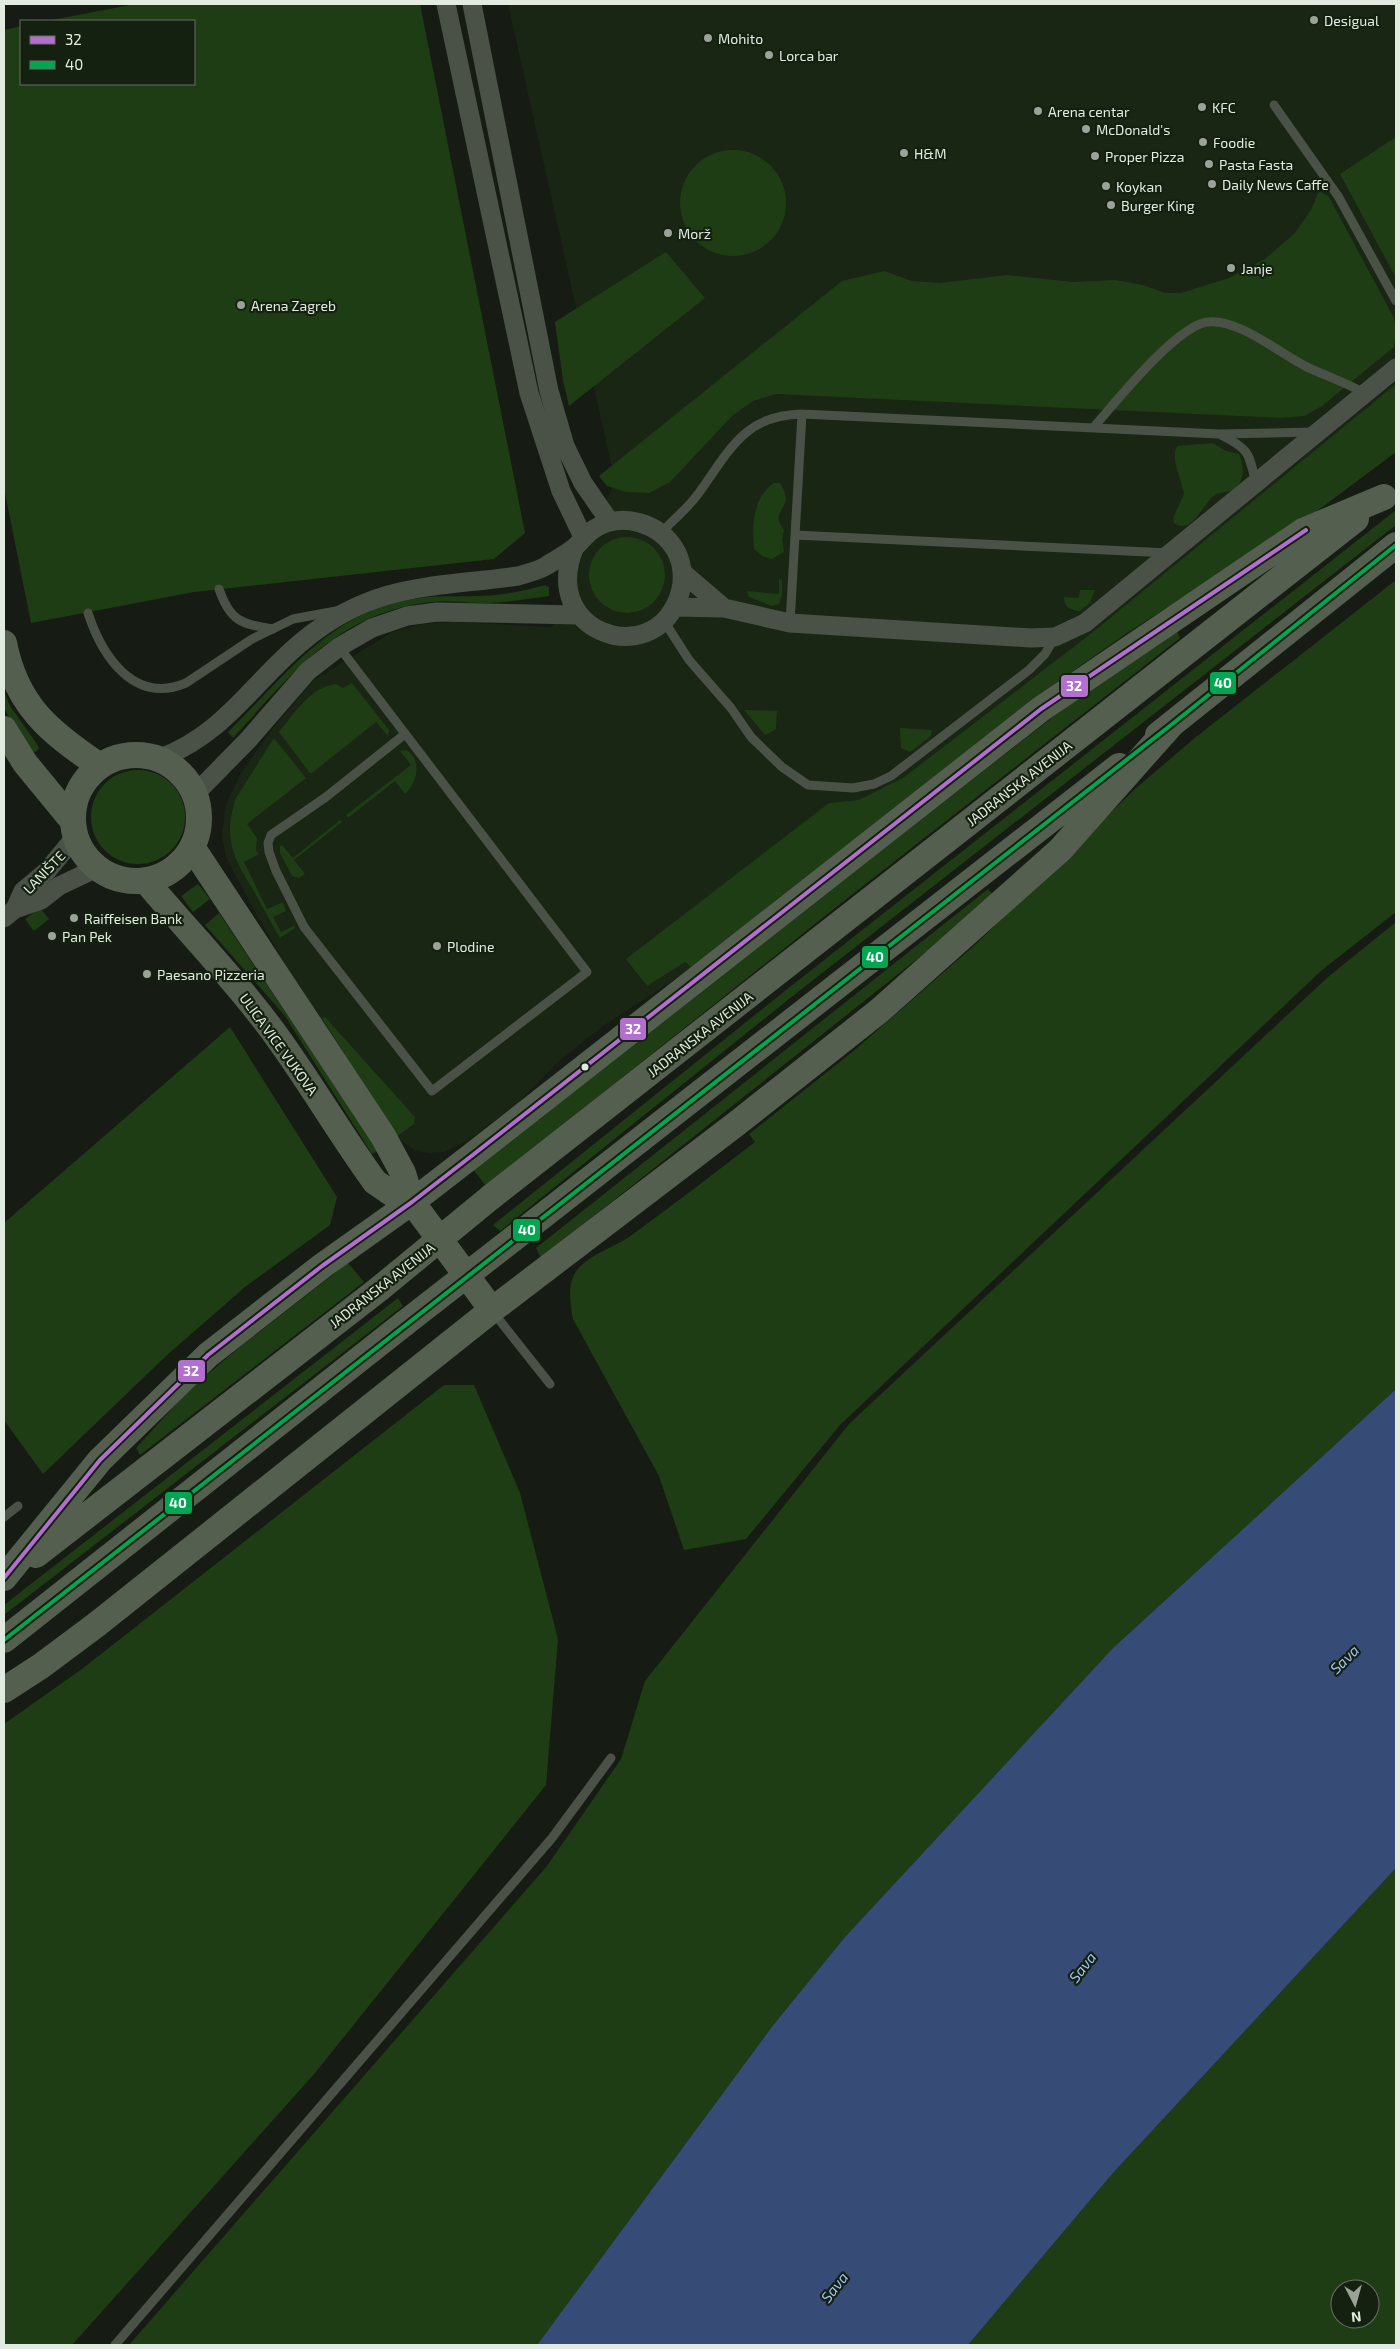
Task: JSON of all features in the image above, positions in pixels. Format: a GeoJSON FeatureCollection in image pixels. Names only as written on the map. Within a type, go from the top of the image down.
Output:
{"type":"FeatureCollection","features":[{"type":"Feature","properties":{"kind":"main road","name":"JADRANSKA AVENIJA"},"geometry":{"type":"LineString","coordinates":[[4,1579],[378,1289],[491,1197],[1390,492]]}},
{"type":"Feature","properties":{"kind":"main road"},"geometry":{"type":"LineString","coordinates":[[4,1579],[100,1460],[208,1355],[322,1266],[412,1202],[1041,709],[1303,531],[1390,492]]}},
{"type":"Feature","properties":{"kind":"main road"},"geometry":{"type":"LineString","coordinates":[[4,1640],[405,1323],[1171,725],[1396,545]]}},
{"type":"Feature","properties":{"kind":"main road"},"geometry":{"type":"LineString","coordinates":[[4,643],[13,677],[34,712],[61,740],[100,766]]}},
{"type":"Feature","properties":{"kind":"main road"},"geometry":{"type":"LineString","coordinates":[[4,1690],[41,1666],[96,1625],[492,1310],[736,1124],[879,1011],[1060,850],[1171,725]]}},
{"type":"Feature","properties":{"kind":"main road"},"geometry":{"type":"LineString","coordinates":[[4,729],[43,787],[73,827],[86,856],[97,868],[117,878],[145,880],[166,873],[181,862],[192,847],[198,833],[199,815],[195,794],[177,770],[158,759],[128,755],[100,766],[85,781],[73,806],[73,827]]}},
{"type":"Feature","properties":{"kind":"main road"},"geometry":{"type":"LineString","coordinates":[[192,847],[388,1144],[403,1174],[412,1202],[492,1310]]}},
{"type":"Feature","properties":{"kind":"main road","name":"ULICA VICE VUKOVA"},"geometry":{"type":"LineString","coordinates":[[145,880],[187,930],[224,969],[267,1023],[376,1182],[396,1198],[412,1202]]}},
{"type":"Feature","properties":{"kind":"street"},"geometry":{"type":"LineString","coordinates":[[158,759],[187,746],[213,727],[241,704],[303,640],[354,607],[405,590],[518,576],[544,567],[579,542],[595,528],[610,522],[628,520],[646,524],[661,533],[672,544],[679,557],[682,572],[681,591],[669,614],[648,632],[629,636],[610,635],[593,627],[578,615],[570,599],[566,581],[568,564],[579,542],[530,393],[446,4]]}},
{"type":"Feature","properties":{"kind":"street"},"geometry":{"type":"LineString","coordinates":[[472,4],[549,391],[565,446],[583,483],[610,522]]}},
{"type":"Feature","properties":{"kind":"street"},"geometry":{"type":"LineString","coordinates":[[669,614],[724,608],[790,623],[999,637],[1055,637],[1085,623],[1321,432],[1396,368]]}},
{"type":"Feature","properties":{"kind":"street"},"geometry":{"type":"LineString","coordinates":[[682,572],[724,608]]}},
{"type":"Feature","properties":{"kind":"street"},"geometry":{"type":"LineString","coordinates":[[195,794],[248,740],[308,671],[339,648],[372,628],[420,614],[462,612],[578,615]]}},
{"type":"Feature","properties":{"kind":"street","name":"LANIŠTE"},"geometry":{"type":"LineString","coordinates":[[9,913],[23,891],[47,871],[73,827]]}},
{"type":"Feature","properties":{"kind":"street","name":"LANIŠTE"},"geometry":{"type":"LineString","coordinates":[[9,913],[41,900],[59,886],[97,868]]}},
{"type":"Feature","properties":{"kind":"lane"},"geometry":{"type":"LineString","coordinates":[[1274,105],[1338,196],[1396,301]]}},
{"type":"Feature","properties":{"kind":"lane"},"geometry":{"type":"LineString","coordinates":[[1093,428],[1169,346],[1190,328],[1207,322],[1230,325],[1307,367],[1366,394]]}},
{"type":"Feature","properties":{"kind":"lane"},"geometry":{"type":"LineString","coordinates":[[790,623],[802,414]]}},
{"type":"Feature","properties":{"kind":"lane"},"geometry":{"type":"LineString","coordinates":[[661,533],[697,496],[721,460],[749,430],[774,416],[802,414],[1219,434],[1321,432]]}},
{"type":"Feature","properties":{"kind":"lane"},"geometry":{"type":"LineString","coordinates":[[1219,434],[1240,444],[1249,455],[1256,484]]}},
{"type":"Feature","properties":{"kind":"lane"},"geometry":{"type":"LineString","coordinates":[[795,535],[1171,553]]}},
{"type":"Feature","properties":{"kind":"lane"},"geometry":{"type":"LineString","coordinates":[[219,589],[225,606],[236,619],[246,625],[273,629]]}},
{"type":"Feature","properties":{"kind":"lane"},"geometry":{"type":"LineString","coordinates":[[88,613],[105,649],[116,666],[136,682],[160,689],[174,688],[186,683],[252,640],[293,619],[354,607]]}},
{"type":"Feature","properties":{"kind":"lane"},"geometry":{"type":"LineString","coordinates":[[669,614],[689,660],[731,708],[751,737],[782,767],[808,785],[834,788],[853,788],[874,784],[891,776],[1028,670],[1044,654],[1055,637]]}},
{"type":"Feature","properties":{"kind":"lane"},"geometry":{"type":"LineString","coordinates":[[339,648],[405,734],[586,972],[432,1091],[304,927],[276,871],[269,852],[268,843],[272,835],[326,797],[405,734]]}},
{"type":"Feature","properties":{"kind":"lane"},"geometry":{"type":"LineString","coordinates":[[492,1310],[550,1384]]}},
{"type":"Feature","properties":{"kind":"lane"},"geometry":{"type":"LineString","coordinates":[[4,1517],[18,1506]]}},
{"type":"Feature","properties":{"kind":"lane"},"geometry":{"type":"LineString","coordinates":[[115,2345],[542,1850],[611,1758]]}},
{"type":"Feature","properties":{"kind":"shaded area"},"geometry":{"type":"Polygon","coordinates":[[[508,4],[1396,4],[1396,438],[882,816],[692,968],[603,1026],[559,1061],[518,1103],[467,1141],[444,1152],[428,1153],[413,1149],[396,1137],[286,965],[250,903],[226,857],[222,836],[226,804],[241,773],[272,729],[313,681],[392,632],[421,624],[454,622],[552,627],[615,481],[508,4]]]}},
{"type":"Feature","properties":{"kind":"green space","name":"Arena Zagreb"},"geometry":{"type":"Polygon","coordinates":[[[135,4],[420,4],[525,533],[494,559],[194,592],[31,623],[4,488],[4,30],[20,26],[20,85],[195,85],[195,20],[52,20],[135,4]]]}},
{"type":"Feature","properties":{"kind":"green space"},"geometry":{"type":"Polygon","coordinates":[[[1396,137],[1396,278],[1340,174],[1396,137]]]}},
{"type":"Feature","properties":{"kind":"green space"},"geometry":{"type":"Polygon","coordinates":[[[733,150],[753,154],[770,166],[782,183],[786,203],[782,223],[770,240],[753,252],[733,256],[713,252],[696,240],[684,223],[680,203],[684,183],[696,166],[713,154],[733,150]]]}},
{"type":"Feature","properties":{"kind":"green space"},"geometry":{"type":"Polygon","coordinates":[[[1319,191],[1329,197],[1394,318],[1396,331],[1394,347],[1322,406],[1304,416],[1281,418],[776,394],[753,401],[732,416],[670,482],[649,493],[626,492],[607,486],[599,476],[842,281],[884,271],[912,281],[940,283],[1007,275],[1073,282],[1115,280],[1143,285],[1165,293],[1181,293],[1229,278],[1265,259],[1295,233],[1311,210],[1319,191]]]}},
{"type":"Feature","properties":{"kind":"green space"},"geometry":{"type":"Polygon","coordinates":[[[666,252],[705,298],[569,406],[563,380],[555,322],[666,252]]]}},
{"type":"Feature","properties":{"kind":"green space"},"geometry":{"type":"Polygon","coordinates":[[[1396,384],[1396,452],[1301,523],[1128,632],[1029,702],[692,968],[685,962],[647,986],[626,959],[829,803],[859,800],[903,778],[1093,632],[1396,384]]]}},
{"type":"Feature","properties":{"kind":"green space"},"geometry":{"type":"Polygon","coordinates":[[[1213,443],[1226,451],[1239,454],[1243,470],[1241,480],[1239,485],[1230,491],[1215,495],[1192,522],[1180,526],[1174,523],[1173,518],[1184,494],[1175,451],[1177,446],[1213,443]]]}},
{"type":"Feature","properties":{"kind":"green space"},"geometry":{"type":"Polygon","coordinates":[[[774,483],[780,483],[786,498],[779,517],[784,530],[782,540],[784,552],[772,559],[762,556],[754,549],[753,531],[757,504],[761,496],[774,483]]]}},
{"type":"Feature","properties":{"kind":"green space"},"geometry":{"type":"Polygon","coordinates":[[[1396,510],[1396,525],[794,995],[500,1231],[493,1225],[786,990],[1396,510]]]}},
{"type":"Feature","properties":{"kind":"green space"},"geometry":{"type":"Polygon","coordinates":[[[627,537],[641,540],[654,548],[662,561],[665,575],[662,589],[654,602],[641,610],[627,613],[613,610],[600,602],[592,589],[589,575],[592,561],[600,548],[613,540],[627,537]]]}},
{"type":"Feature","properties":{"kind":"green space"},"geometry":{"type":"Polygon","coordinates":[[[779,578],[782,581],[782,595],[779,604],[772,606],[749,597],[747,591],[779,594],[779,578]]]}},
{"type":"Feature","properties":{"kind":"green space"},"geometry":{"type":"Polygon","coordinates":[[[1396,580],[1396,912],[1322,970],[840,1425],[746,1539],[684,1550],[659,1476],[573,1319],[570,1300],[571,1287],[577,1270],[595,1255],[629,1237],[755,1142],[749,1134],[856,1049],[976,944],[1135,789],[1196,737],[1396,580]]]}},
{"type":"Feature","properties":{"kind":"green space"},"geometry":{"type":"Polygon","coordinates":[[[545,585],[549,587],[549,596],[490,603],[431,602],[398,608],[369,619],[343,633],[297,669],[233,738],[228,732],[310,650],[332,633],[357,618],[383,606],[413,599],[494,595],[545,585]]]}},
{"type":"Feature","properties":{"kind":"green space"},"geometry":{"type":"Polygon","coordinates":[[[1080,590],[1095,590],[1090,603],[1080,611],[1068,608],[1064,597],[1079,598],[1080,590]]]}},
{"type":"Feature","properties":{"kind":"green space"},"geometry":{"type":"Polygon","coordinates":[[[1177,631],[1180,638],[840,904],[486,1186],[472,1168],[1075,700],[1177,631]]]}},
{"type":"Feature","properties":{"kind":"green space"},"geometry":{"type":"Polygon","coordinates":[[[352,683],[389,730],[388,736],[376,722],[310,773],[279,732],[303,702],[318,690],[336,684],[343,688],[352,683]]]}},
{"type":"Feature","properties":{"kind":"green space"},"geometry":{"type":"Polygon","coordinates":[[[4,691],[10,706],[37,744],[39,749],[35,752],[31,751],[5,710],[4,691]]]}},
{"type":"Feature","properties":{"kind":"green space"},"geometry":{"type":"Polygon","coordinates":[[[744,710],[777,711],[776,729],[765,735],[744,710]]]}},
{"type":"Feature","properties":{"kind":"green space"},"geometry":{"type":"Polygon","coordinates":[[[900,728],[932,730],[931,736],[910,752],[901,748],[900,728]]]}},
{"type":"Feature","properties":{"kind":"green space"},"geometry":{"type":"Polygon","coordinates":[[[274,738],[306,778],[247,824],[257,838],[256,850],[259,854],[244,862],[267,909],[283,902],[286,911],[273,917],[281,932],[294,926],[295,928],[280,938],[236,859],[230,837],[232,813],[236,798],[274,738]]]}},
{"type":"Feature","properties":{"kind":"green space"},"geometry":{"type":"Polygon","coordinates":[[[406,750],[415,759],[416,765],[415,778],[409,790],[405,794],[395,781],[348,818],[346,815],[411,765],[400,751],[406,750]]]}},
{"type":"Feature","properties":{"kind":"green space"},"geometry":{"type":"Polygon","coordinates":[[[138,770],[156,774],[171,784],[181,799],[185,817],[181,835],[171,850],[156,860],[138,864],[120,860],[105,850],[95,835],[91,817],[95,799],[105,784],[120,774],[138,770]]]}},
{"type":"Feature","properties":{"kind":"green space"},"geometry":{"type":"Polygon","coordinates":[[[340,820],[342,822],[294,860],[305,874],[299,878],[292,876],[280,853],[280,846],[282,845],[293,858],[340,820]]]}},
{"type":"Feature","properties":{"kind":"green space"},"geometry":{"type":"Polygon","coordinates":[[[198,884],[210,899],[193,912],[181,896],[198,884]]]}},
{"type":"Feature","properties":{"kind":"green space"},"geometry":{"type":"Polygon","coordinates":[[[988,889],[995,897],[541,1258],[536,1248],[988,889]]]}},
{"type":"Feature","properties":{"kind":"green space"},"geometry":{"type":"Polygon","coordinates":[[[40,908],[49,919],[34,931],[25,919],[40,908]]]}},
{"type":"Feature","properties":{"kind":"green space"},"geometry":{"type":"Polygon","coordinates":[[[219,913],[378,1151],[372,1154],[285,1016],[205,925],[219,913]]]}},
{"type":"Feature","properties":{"kind":"green space"},"geometry":{"type":"Polygon","coordinates":[[[1396,922],[1396,1389],[1113,1648],[845,1937],[774,2024],[537,2345],[129,2345],[547,1866],[621,1759],[645,1681],[849,1424],[1328,977],[1396,922]]]}},
{"type":"Feature","properties":{"kind":"green space"},"geometry":{"type":"Polygon","coordinates":[[[325,1017],[415,1117],[414,1124],[396,1137],[322,1018],[325,1017]]]}},
{"type":"Feature","properties":{"kind":"green space"},"geometry":{"type":"Polygon","coordinates":[[[230,1027],[337,1197],[330,1225],[245,1287],[166,1356],[43,1474],[4,1420],[4,1223],[230,1027]]]}},
{"type":"Feature","properties":{"kind":"green space"},"geometry":{"type":"Polygon","coordinates":[[[348,1263],[364,1282],[140,1455],[136,1448],[189,1390],[241,1346],[348,1263]]]}},
{"type":"Feature","properties":{"kind":"green space"},"geometry":{"type":"Polygon","coordinates":[[[398,1298],[403,1306],[4,1615],[4,1605],[398,1298]]]}},
{"type":"Feature","properties":{"kind":"green space"},"geometry":{"type":"Polygon","coordinates":[[[444,1385],[474,1385],[520,1493],[558,1639],[546,1785],[315,2073],[72,2345],[4,2345],[4,1724],[82,1669],[444,1385]]]}},
{"type":"Feature","properties":{"kind":"green space"},"geometry":{"type":"Polygon","coordinates":[[[1396,1868],[1396,2345],[968,2345],[1113,2173],[1396,1868]]]}},
{"type":"Feature","properties":{"kind":"water","name":"Sava"},"geometry":{"type":"Polygon","coordinates":[[[1396,1389],[1396,1868],[1113,2173],[968,2345],[537,2345],[774,2024],[845,1937],[1113,1648],[1396,1389]]]}},
{"type":"Feature","properties":{"kind":"transit line","name":"32"},"geometry":{"type":"LineString","coordinates":[[4,1578],[100,1460],[208,1355],[322,1266],[412,1202],[474,1154],[1041,709],[1306,530]]}},
{"type":"Feature","properties":{"kind":"transit line","name":"40"},"geometry":{"type":"LineString","coordinates":[[4,1640],[1171,725],[1396,545]]}},
{"type":"Feature","properties":{"kind":"place","name":"Desigual"},"geometry":{"type":"Point","coordinates":[1314,20]}},
{"type":"Feature","properties":{"kind":"place","name":"Mohito"},"geometry":{"type":"Point","coordinates":[708,38]}},
{"type":"Feature","properties":{"kind":"place","name":"Lorca bar"},"geometry":{"type":"Point","coordinates":[769,55]}},
{"type":"Feature","properties":{"kind":"place","name":"KFC"},"geometry":{"type":"Point","coordinates":[1202,107]}},
{"type":"Feature","properties":{"kind":"place","name":"Arena centar"},"geometry":{"type":"Point","coordinates":[1038,111]}},
{"type":"Feature","properties":{"kind":"place","name":"McDonald's"},"geometry":{"type":"Point","coordinates":[1086,129]}},
{"type":"Feature","properties":{"kind":"place","name":"Foodie"},"geometry":{"type":"Point","coordinates":[1203,142]}},
{"type":"Feature","properties":{"kind":"place","name":"H&M"},"geometry":{"type":"Point","coordinates":[904,153]}},
{"type":"Feature","properties":{"kind":"place","name":"Proper Pizza"},"geometry":{"type":"Point","coordinates":[1095,156]}},
{"type":"Feature","properties":{"kind":"place","name":"Pasta Fasta"},"geometry":{"type":"Point","coordinates":[1209,164]}},
{"type":"Feature","properties":{"kind":"place","name":"Daily News Caffe"},"geometry":{"type":"Point","coordinates":[1212,184]}},
{"type":"Feature","properties":{"kind":"place","name":"Koykan"},"geometry":{"type":"Point","coordinates":[1106,186]}},
{"type":"Feature","properties":{"kind":"place","name":"Burger King"},"geometry":{"type":"Point","coordinates":[1111,205]}},
{"type":"Feature","properties":{"kind":"place","name":"Morž"},"geometry":{"type":"Point","coordinates":[668,233]}},
{"type":"Feature","properties":{"kind":"place","name":"Janje"},"geometry":{"type":"Point","coordinates":[1231,268]}},
{"type":"Feature","properties":{"kind":"place","name":"Arena Zagreb"},"geometry":{"type":"Point","coordinates":[241,305]}},
{"type":"Feature","properties":{"kind":"place","name":"Raiffeisen Bank"},"geometry":{"type":"Point","coordinates":[74,918]}},
{"type":"Feature","properties":{"kind":"place","name":"Pan Pek"},"geometry":{"type":"Point","coordinates":[52,936]}},
{"type":"Feature","properties":{"kind":"place","name":"Plodine"},"geometry":{"type":"Point","coordinates":[437,946]}},
{"type":"Feature","properties":{"kind":"place","name":"Paesano Pizzeria"},"geometry":{"type":"Point","coordinates":[147,974]}}]}
